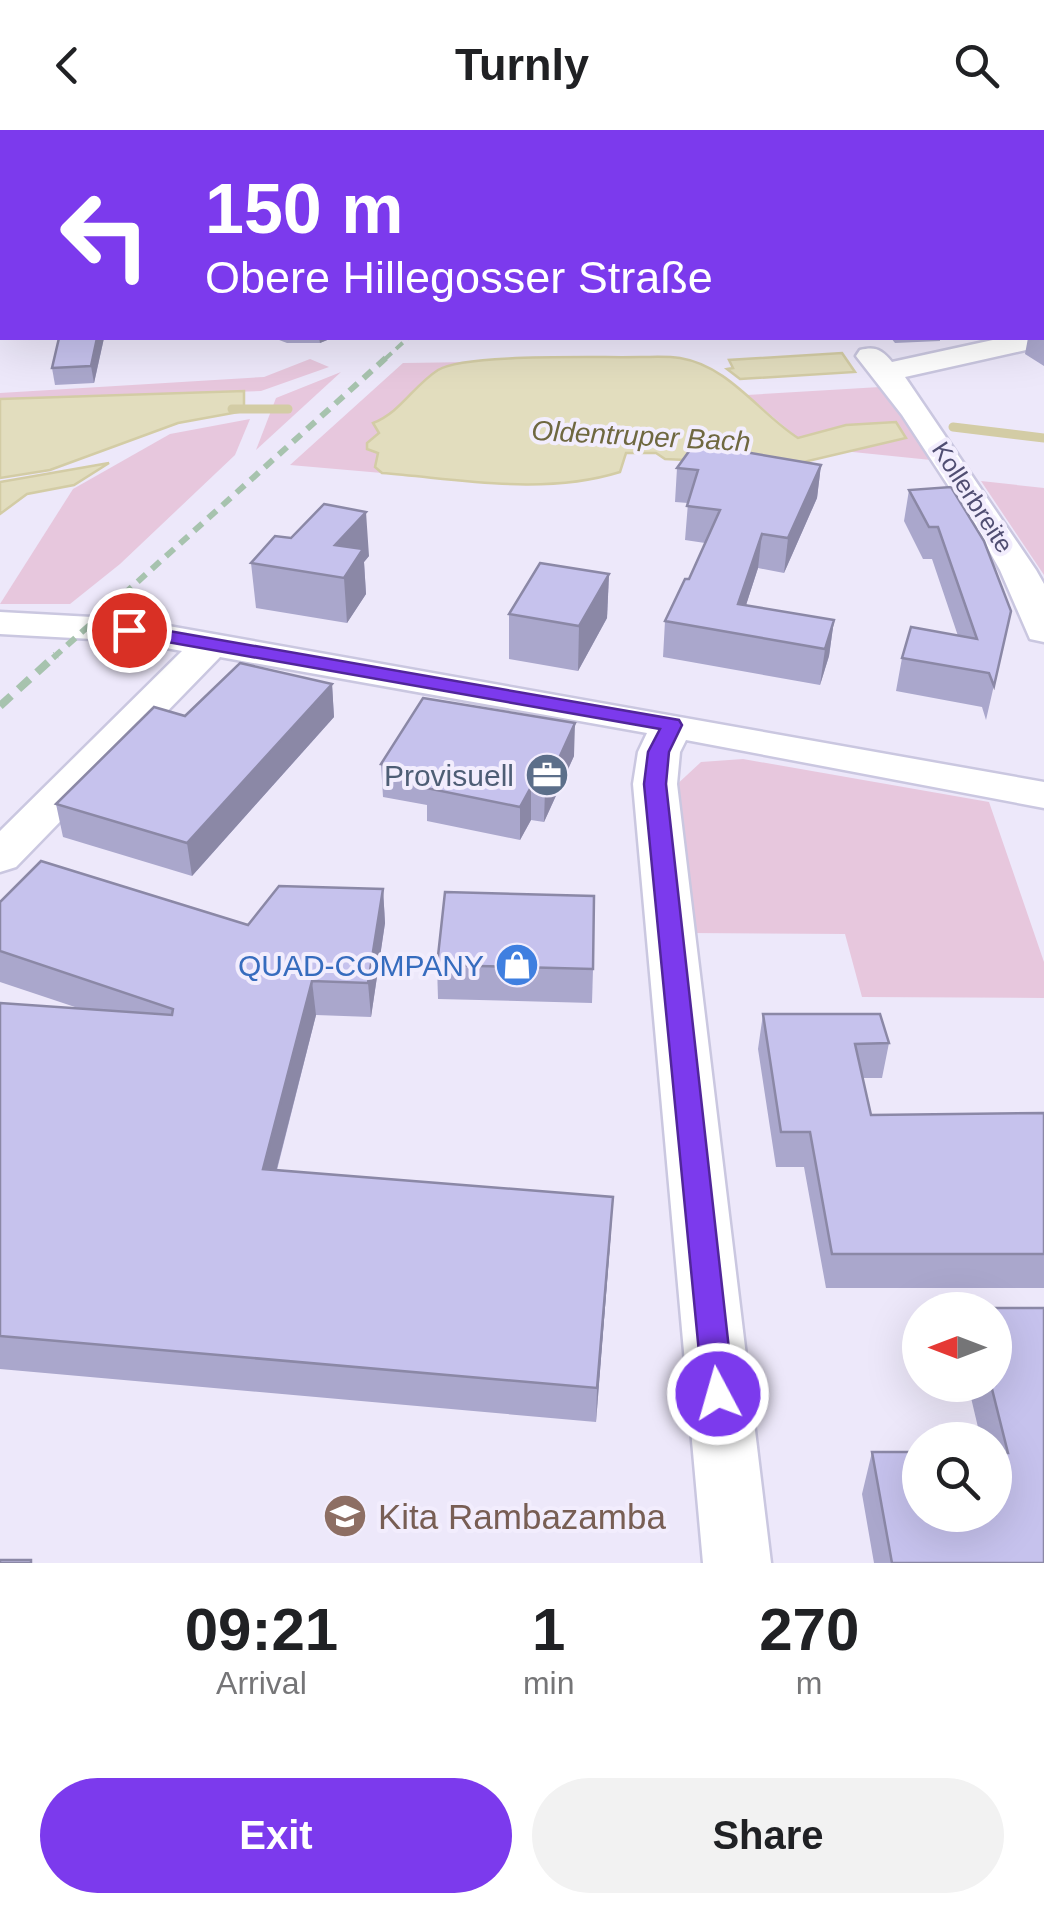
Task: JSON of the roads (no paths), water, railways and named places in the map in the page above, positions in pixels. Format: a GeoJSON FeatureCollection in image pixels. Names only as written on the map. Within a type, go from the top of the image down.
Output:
{"type":"FeatureCollection","features":[{"type":"Feature","properties":{"kind":"street","name":"Kollerbreite"},"geometry":{"type":"LineString","coordinates":[[1028,340],[878,364],[915,407],[1018,565],[1044,631]]}},
{"type":"Feature","properties":{"kind":"street"},"geometry":{"type":"LineString","coordinates":[[0,623],[102,627],[211,644],[1044,795]]}},
{"type":"Feature","properties":{"kind":"street"},"geometry":{"type":"LineString","coordinates":[[0,857],[211,644]]}},
{"type":"Feature","properties":{"kind":"street"},"geometry":{"type":"LineString","coordinates":[[672,725],[659,752],[655,784],[738,1563]]}},
{"type":"Feature","properties":{"kind":"water"},"geometry":{"type":"Polygon","coordinates":[[[842,353],[855,372],[740,379],[727,369],[733,368],[729,360],[842,353]]]}},
{"type":"Feature","properties":{"kind":"water"},"geometry":{"type":"Polygon","coordinates":[[[665,357],[714,370],[798,438],[846,425],[896,422],[906,438],[791,465],[665,459],[656,453],[626,453],[620,472],[591,479],[531,484],[382,473],[375,467],[378,453],[367,449],[367,443],[379,433],[373,423],[391,412],[429,376],[453,365],[503,359],[665,357]]]}},
{"type":"Feature","properties":{"kind":"water"},"geometry":{"type":"Polygon","coordinates":[[[244,391],[244,411],[178,423],[50,470],[0,478],[0,399],[244,391]]]}},
{"type":"Feature","properties":{"kind":"water"},"geometry":{"type":"Polygon","coordinates":[[[109,463],[74,485],[27,494],[0,514],[0,482],[109,463]]]}},
{"type":"Feature","properties":{"kind":"waterway","name":"Oldentruper Bach"},"geometry":{"type":"LineString","coordinates":[[232,409],[288,409]]}},
{"type":"Feature","properties":{"kind":"waterway","name":"Oldentruper Bach"},"geometry":{"type":"LineString","coordinates":[[953,427],[1044,438]]}},
{"type":"Feature","properties":{"kind":"railway"},"geometry":{"type":"LineString","coordinates":[[385,359],[406,340]]}},
{"type":"Feature","properties":{"kind":"railway"},"geometry":{"type":"LineString","coordinates":[[53,658],[387,357]]}},
{"type":"Feature","properties":{"kind":"railway"},"geometry":{"type":"LineString","coordinates":[[0,706],[56,655]]}},
{"type":"Feature","properties":{"kind":"place","name":"Provisuell"},"geometry":{"type":"Point","coordinates":[547,775]}},
{"type":"Feature","properties":{"kind":"place","name":"QUAD-COMPANY"},"geometry":{"type":"Point","coordinates":[517,965]}},
{"type":"Feature","properties":{"kind":"place","name":"Kita Rambazamba"},"geometry":{"type":"Point","coordinates":[345,1516]}}]}
